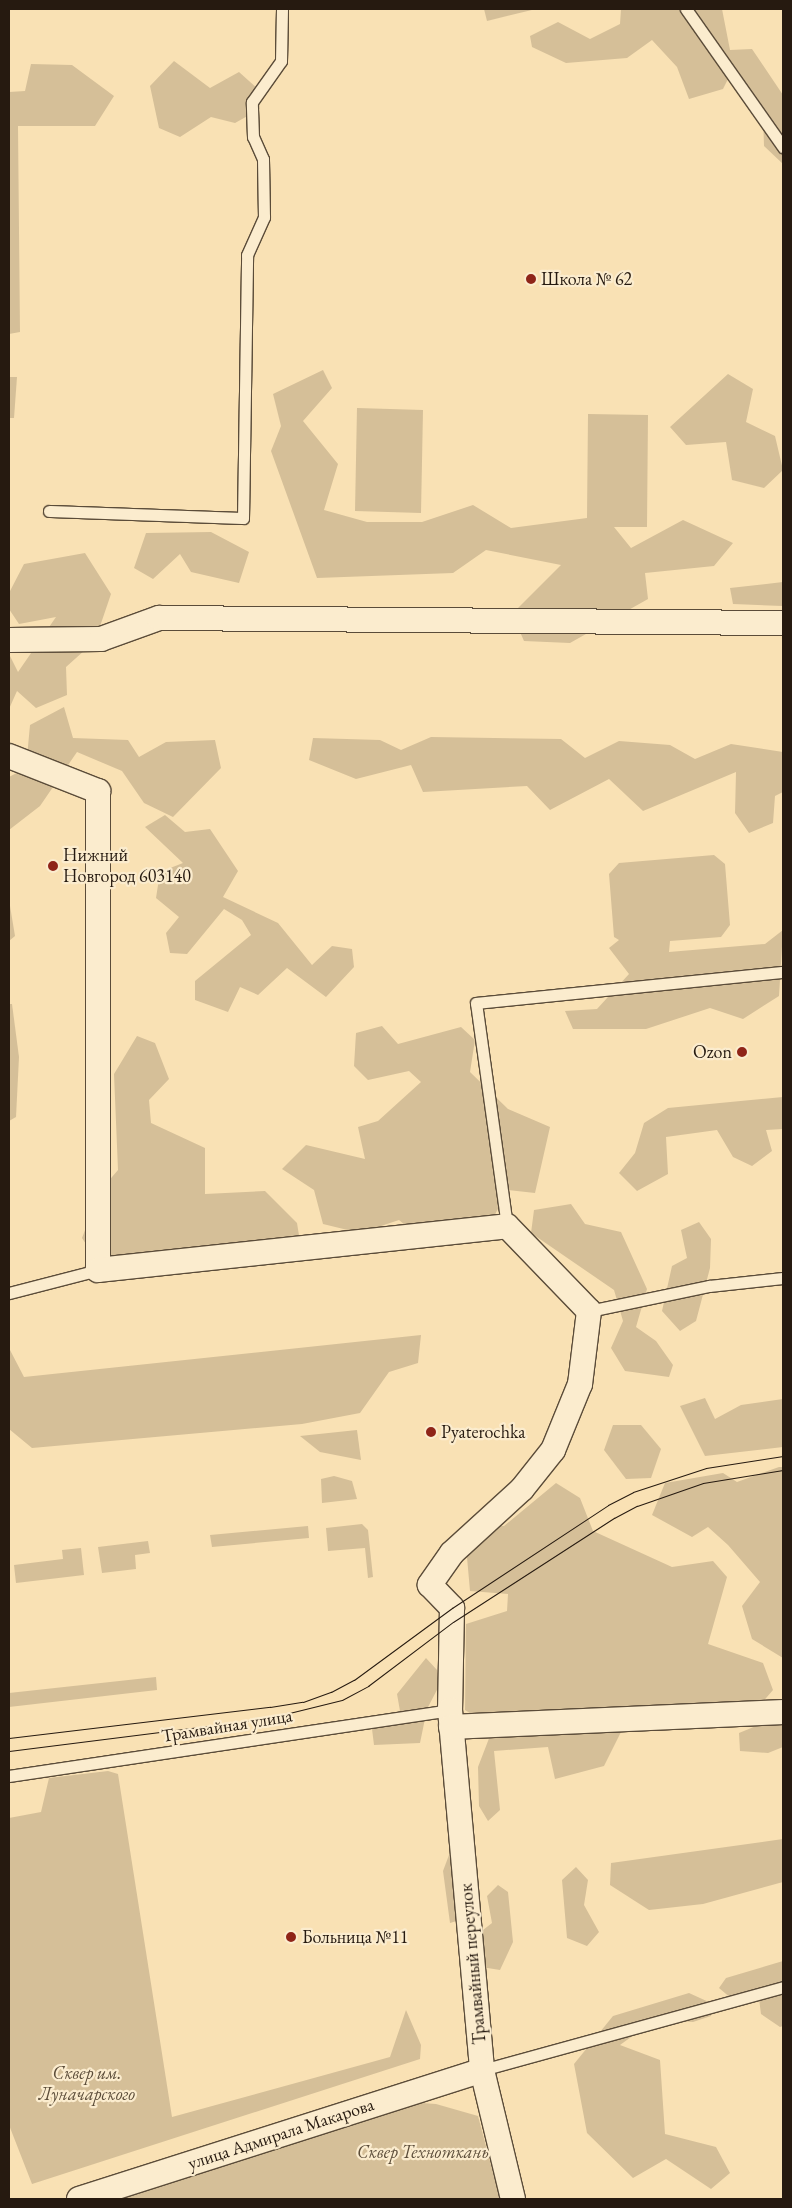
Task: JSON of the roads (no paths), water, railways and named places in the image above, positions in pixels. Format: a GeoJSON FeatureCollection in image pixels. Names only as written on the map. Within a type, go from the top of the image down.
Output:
{"type":"FeatureCollection","features":[{"type":"Feature","properties":{"kind":"street"},"geometry":{"type":"LineString","coordinates":[[9,640],[101,639],[159,618],[783,623]]}},
{"type":"Feature","properties":{"kind":"street"},"geometry":{"type":"LineString","coordinates":[[9,756],[98,791],[98,1270],[507,1226],[589,1311]]}},
{"type":"Feature","properties":{"kind":"street","name":"Трамвайный переулок"},"geometry":{"type":"LineString","coordinates":[[513,2199],[482,2070],[451,1718],[452,1608],[430,1586],[452,1553],[522,1489],[554,1450],[580,1384],[589,1311]]}},
{"type":"Feature","properties":{"kind":"street"},"geometry":{"type":"LineString","coordinates":[[451,1718],[783,1712]]}},
{"type":"Feature","properties":{"kind":"street","name":"улица Адмирала Макарова"},"geometry":{"type":"LineString","coordinates":[[79,2199],[482,2070]]}},
{"type":"Feature","properties":{"kind":"lane"},"geometry":{"type":"LineString","coordinates":[[49,511],[243,518],[247,255],[264,217],[263,159],[253,137],[252,102],[281,61],[282,9]]}},
{"type":"Feature","properties":{"kind":"lane"},"geometry":{"type":"LineString","coordinates":[[686,9],[783,147]]}},
{"type":"Feature","properties":{"kind":"lane"},"geometry":{"type":"LineString","coordinates":[[507,1226],[476,1003],[783,972]]}},
{"type":"Feature","properties":{"kind":"lane"},"geometry":{"type":"LineString","coordinates":[[9,1293],[98,1270]]}},
{"type":"Feature","properties":{"kind":"lane"},"geometry":{"type":"LineString","coordinates":[[589,1311],[709,1286],[783,1278]]}},
{"type":"Feature","properties":{"kind":"lane","name":"Трамвайная улица"},"geometry":{"type":"LineString","coordinates":[[9,1776],[451,1718]]}},
{"type":"Feature","properties":{"kind":"lane"},"geometry":{"type":"LineString","coordinates":[[482,2070],[783,1987]]}},
{"type":"Feature","properties":{"kind":"tram line"},"geometry":{"type":"LineString","coordinates":[[9,1738],[270,1707],[303,1702],[331,1692],[354,1680],[452,1608],[608,1505],[633,1492],[706,1468],[783,1456]]}},
{"type":"Feature","properties":{"kind":"tram line"},"geometry":{"type":"LineString","coordinates":[[9,1751],[269,1718],[342,1700],[368,1686],[453,1622],[614,1518],[637,1506],[703,1483],[783,1470]]}},
{"type":"Feature","properties":{"kind":"place","name":"Школа № 62"},"geometry":{"type":"Point","coordinates":[531,279]}},
{"type":"Feature","properties":{"kind":"place","name":"Нижний Новгород 603140"},"geometry":{"type":"Point","coordinates":[53,866]}},
{"type":"Feature","properties":{"kind":"place","name":"Ozon"},"geometry":{"type":"Point","coordinates":[742,1052]}},
{"type":"Feature","properties":{"kind":"place","name":"Pyaterochka"},"geometry":{"type":"Point","coordinates":[431,1432]}},
{"type":"Feature","properties":{"kind":"place","name":"Больница №11"},"geometry":{"type":"Point","coordinates":[291,1937]}},
{"type":"Feature","properties":{"kind":"park label","name":"Сквер им. Луначарского"},"geometry":{"type":"Point","coordinates":[87,2084]}},
{"type":"Feature","properties":{"kind":"park label","name":"Сквер Техноткань"},"geometry":{"type":"Point","coordinates":[423,2152]}}]}
